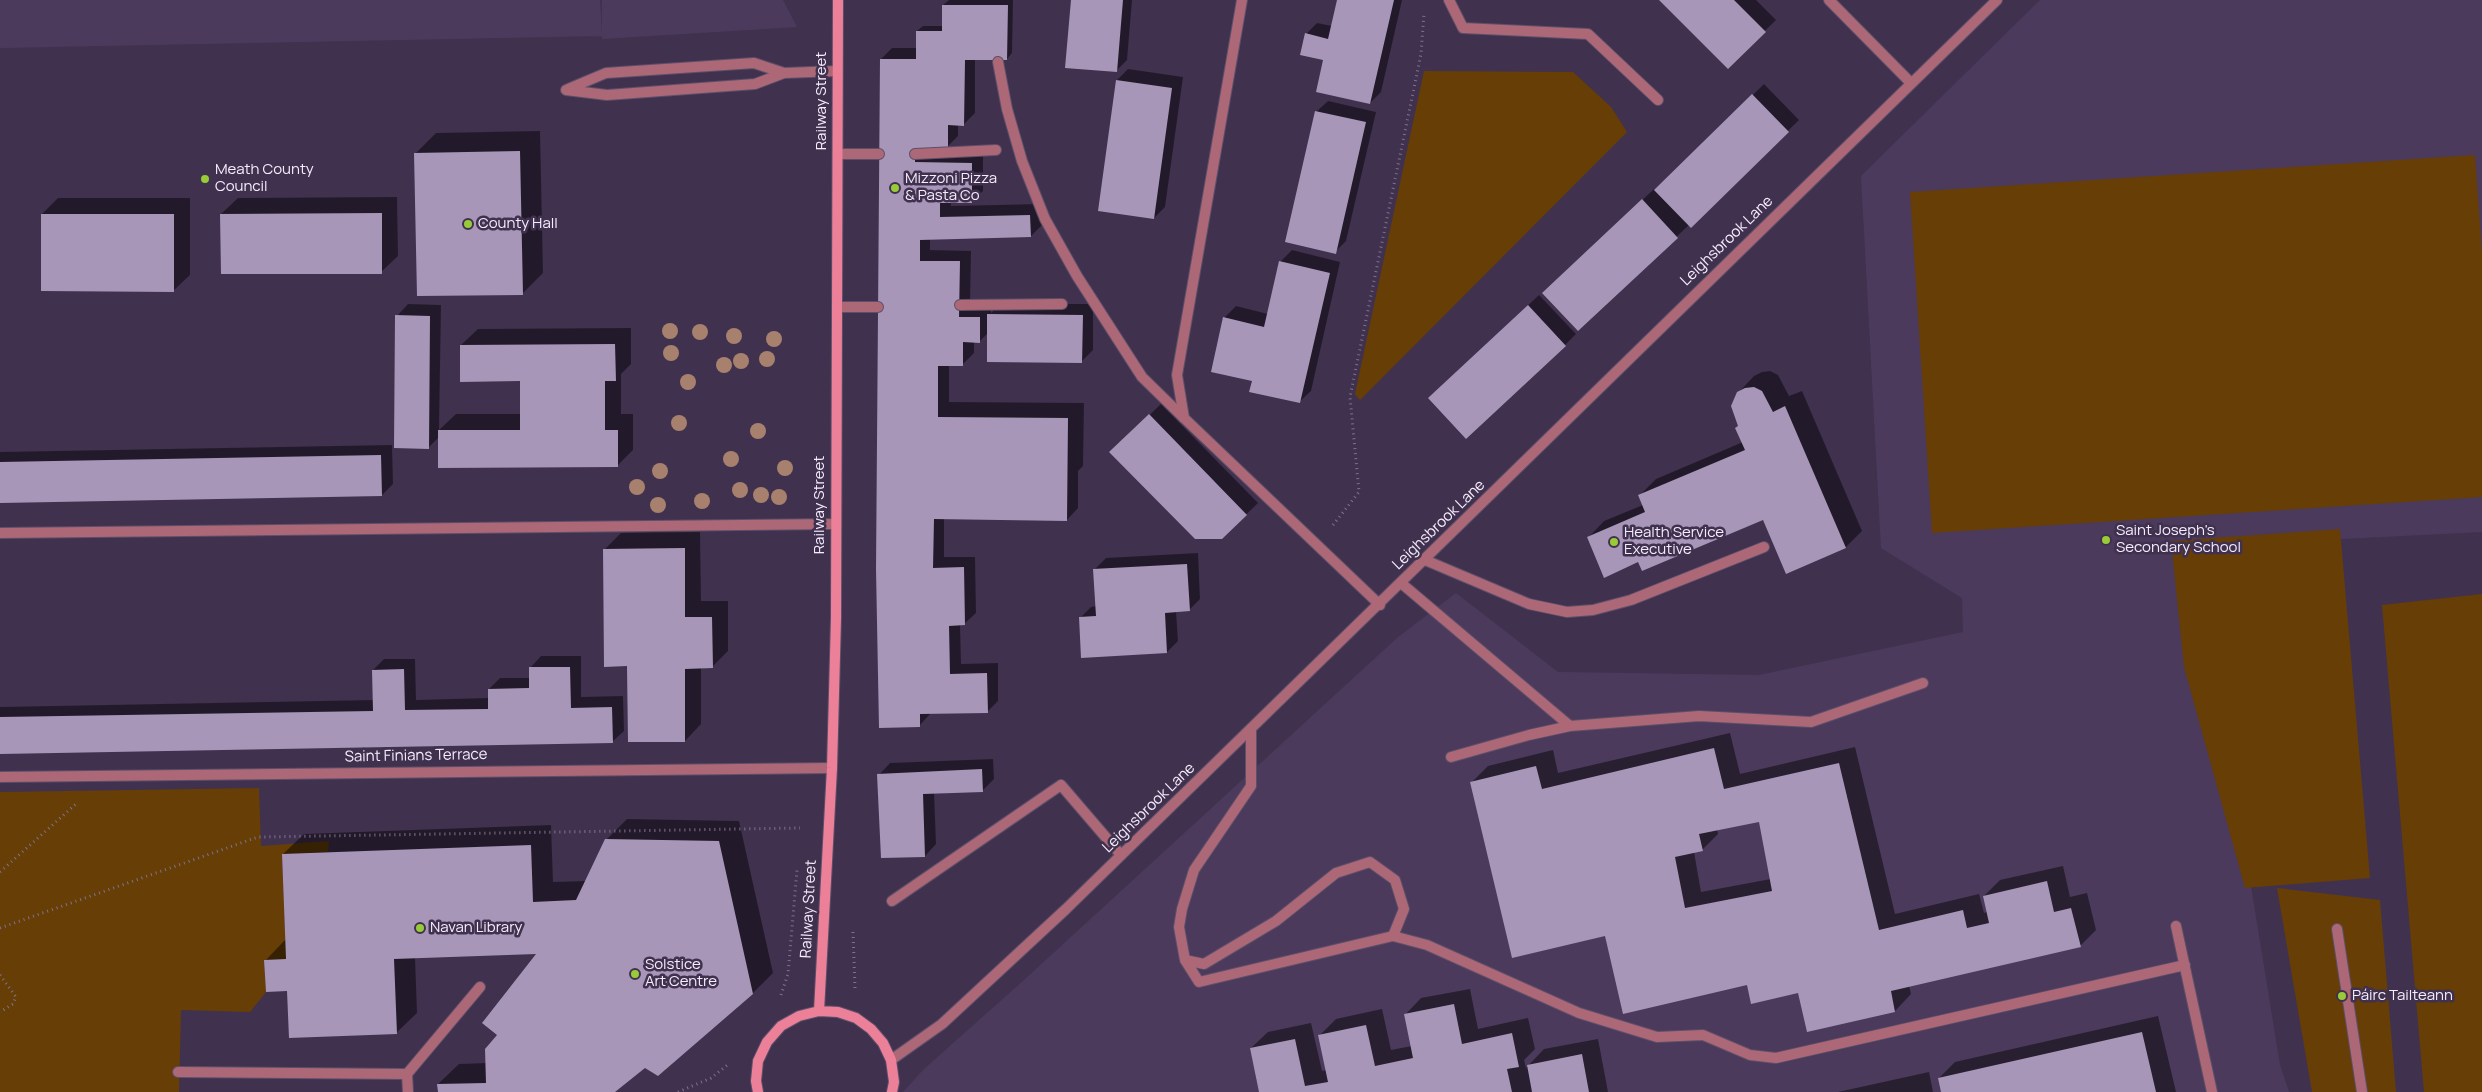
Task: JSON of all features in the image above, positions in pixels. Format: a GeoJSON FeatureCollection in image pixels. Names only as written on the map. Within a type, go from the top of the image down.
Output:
{"type":"FeatureCollection","features":[{"type":"Feature","properties":{"kind":"main road","name":"Railway Street"},"geometry":{"type":"LineString","coordinates":[[819,1010],[832,768],[836,618],[838,0]]}},
{"type":"Feature","properties":{"kind":"main road"},"geometry":{"type":"LineString","coordinates":[[758,1092],[756,1081],[758,1061],[767,1042],[781,1026],[799,1016],[819,1010],[838,1012],[856,1018],[871,1029],[883,1042],[891,1060],[894,1082],[892,1092]]}},
{"type":"Feature","properties":{"kind":"street"},"geometry":{"type":"LineString","coordinates":[[1184,418],[1177,375],[1242,0]]}},
{"type":"Feature","properties":{"kind":"street"},"geometry":{"type":"LineString","coordinates":[[1449,0],[1463,28],[1588,34],[1658,100]]}},
{"type":"Feature","properties":{"kind":"street"},"geometry":{"type":"LineString","coordinates":[[1829,0],[1910,82]]}},
{"type":"Feature","properties":{"kind":"street","name":"Leighsbrook Lane"},"geometry":{"type":"LineString","coordinates":[[891,1060],[942,1024],[1122,855],[1380,605],[1910,82],[1997,0]]}},
{"type":"Feature","properties":{"kind":"street"},"geometry":{"type":"LineString","coordinates":[[998,62],[1007,108],[1022,161],[1045,219],[1077,276],[1142,376],[1380,605]]}},
{"type":"Feature","properties":{"kind":"street"},"geometry":{"type":"LineString","coordinates":[[784,73],[755,84],[607,95],[566,90],[606,73],[754,63],[784,73],[837,72]]}},
{"type":"Feature","properties":{"kind":"street"},"geometry":{"type":"LineString","coordinates":[[915,154],[996,150]]}},
{"type":"Feature","properties":{"kind":"street"},"geometry":{"type":"LineString","coordinates":[[838,154],[879,154]]}},
{"type":"Feature","properties":{"kind":"street"},"geometry":{"type":"LineString","coordinates":[[960,305],[1062,304]]}},
{"type":"Feature","properties":{"kind":"street"},"geometry":{"type":"LineString","coordinates":[[838,307],[878,307]]}},
{"type":"Feature","properties":{"kind":"street"},"geometry":{"type":"LineString","coordinates":[[0,532],[835,524]]}},
{"type":"Feature","properties":{"kind":"street"},"geometry":{"type":"LineString","coordinates":[[1425,560],[1529,604],[1567,612],[1593,610],[1631,600],[1764,547]]}},
{"type":"Feature","properties":{"kind":"street"},"geometry":{"type":"LineString","coordinates":[[1401,583],[1570,726]]}},
{"type":"Feature","properties":{"kind":"street"},"geometry":{"type":"LineString","coordinates":[[1451,757],[1529,734],[1570,726],[1699,716],[1812,722],[1923,683]]}},
{"type":"Feature","properties":{"kind":"street"},"geometry":{"type":"LineString","coordinates":[[1251,730],[1251,786],[1194,870],[1182,909],[1179,927],[1185,960],[1199,982],[1393,936],[1427,945],[1579,1013],[1657,1037],[1703,1035],[1750,1055],[1776,1058],[2184,965]]}},
{"type":"Feature","properties":{"kind":"street","name":"Saint Finians Terrace"},"geometry":{"type":"LineString","coordinates":[[0,777],[832,768]]}},
{"type":"Feature","properties":{"kind":"street"},"geometry":{"type":"LineString","coordinates":[[892,902],[1061,785],[1122,855]]}},
{"type":"Feature","properties":{"kind":"street"},"geometry":{"type":"LineString","coordinates":[[1185,960],[1204,964],[1276,921],[1336,873],[1370,862],[1395,880],[1404,909],[1393,936]]}},
{"type":"Feature","properties":{"kind":"street"},"geometry":{"type":"LineString","coordinates":[[2176,926],[2212,1092]]}},
{"type":"Feature","properties":{"kind":"street"},"geometry":{"type":"LineString","coordinates":[[2337,929],[2362,1092]]}},
{"type":"Feature","properties":{"kind":"street"},"geometry":{"type":"LineString","coordinates":[[408,1092],[407,1074],[480,987]]}},
{"type":"Feature","properties":{"kind":"street"},"geometry":{"type":"LineString","coordinates":[[178,1072],[407,1074]]}},
{"type":"Feature","properties":{"kind":"path"},"geometry":{"type":"LineString","coordinates":[[1317,545],[1359,492],[1350,397],[1421,54],[1424,9]]}},
{"type":"Feature","properties":{"kind":"path"},"geometry":{"type":"LineString","coordinates":[[0,872],[81,800],[90,776]]}},
{"type":"Feature","properties":{"kind":"path"},"geometry":{"type":"LineString","coordinates":[[0,928],[258,837],[800,828]]}},
{"type":"Feature","properties":{"kind":"path"},"geometry":{"type":"LineString","coordinates":[[853,938],[854,987],[858,994]]}},
{"type":"Feature","properties":{"kind":"path"},"geometry":{"type":"LineString","coordinates":[[0,975],[7,982],[16,997],[13,1004],[0,1012]]}},
{"type":"Feature","properties":{"kind":"shaded area"},"geometry":{"type":"Polygon","coordinates":[[[0,0],[600,0],[602,36],[0,48],[0,0]]]}},
{"type":"Feature","properties":{"kind":"shaded area"},"geometry":{"type":"Polygon","coordinates":[[[602,0],[783,0],[797,27],[602,39],[602,0]]]}},
{"type":"Feature","properties":{"kind":"shaded area","name":"Saint Joseph's Secondary School"},"geometry":{"type":"Polygon","coordinates":[[[2040,0],[2482,0],[2482,532],[2180,547],[2243,837],[2280,1065],[2289,1092],[903,1092],[924,1069],[1024,980],[1397,638],[1456,593],[1558,672],[1759,675],[1963,632],[1962,598],[1881,548],[1861,176],[2040,0]]]}},
{"type":"Feature","properties":{"kind":"shaded area"},"geometry":{"type":"Polygon","coordinates":[[[1424,71],[1573,72],[1611,107],[1627,132],[1360,400],[1355,394],[1424,71]]]}},
{"type":"Feature","properties":{"kind":"shaded area"},"geometry":{"type":"Polygon","coordinates":[[[2475,155],[2482,254],[2482,497],[1932,533],[1910,192],[2475,155]]]}},
{"type":"Feature","properties":{"kind":"shaded area"},"geometry":{"type":"Polygon","coordinates":[[[2340,529],[2370,878],[2245,888],[2184,667],[2171,541],[2340,529]]]}},
{"type":"Feature","properties":{"kind":"shaded area"},"geometry":{"type":"Polygon","coordinates":[[[2482,594],[2482,1092],[2424,1092],[2382,605],[2482,594]]]}},
{"type":"Feature","properties":{"kind":"shaded area"},"geometry":{"type":"Polygon","coordinates":[[[259,788],[261,846],[329,841],[328,852],[282,854],[286,959],[264,960],[266,992],[250,1012],[181,1010],[179,1092],[0,1092],[0,792],[259,788]]]}},
{"type":"Feature","properties":{"kind":"shaded area","name":"Páirc Tailteann"},"geometry":{"type":"Polygon","coordinates":[[[2277,888],[2380,900],[2396,1092],[2312,1092],[2277,888]]]}},
{"type":"Feature","properties":{"kind":"building"},"geometry":{"type":"Polygon","coordinates":[[[1071,0],[1123,0],[1117,72],[1065,68],[1071,0]]]}},
{"type":"Feature","properties":{"kind":"building"},"geometry":{"type":"Polygon","coordinates":[[[1337,0],[1394,0],[1370,104],[1316,92],[1323,60],[1300,55],[1305,33],[1328,39],[1337,0]]]}},
{"type":"Feature","properties":{"kind":"building"},"geometry":{"type":"Polygon","coordinates":[[[1659,0],[1734,0],[1766,32],[1728,69],[1659,0]]]}},
{"type":"Feature","properties":{"kind":"building"},"geometry":{"type":"Polygon","coordinates":[[[942,5],[1008,5],[1007,60],[965,60],[964,126],[948,125],[948,148],[915,148],[915,162],[972,163],[972,203],[940,203],[940,217],[1030,215],[1031,237],[920,240],[920,261],[960,261],[959,317],[980,317],[980,343],[963,342],[963,366],[938,366],[938,417],[1068,418],[1067,521],[934,519],[933,568],[964,567],[965,625],[949,626],[950,674],[987,673],[988,713],[920,714],[920,727],[879,728],[876,569],[880,59],[916,59],[916,31],[942,31],[942,5]]]}},
{"type":"Feature","properties":{"kind":"building"},"geometry":{"type":"Polygon","coordinates":[[[1116,80],[1172,88],[1154,219],[1098,211],[1116,80]]]}},
{"type":"Feature","properties":{"kind":"building"},"geometry":{"type":"Polygon","coordinates":[[[1752,94],[1789,132],[1691,228],[1654,190],[1752,94]]]}},
{"type":"Feature","properties":{"kind":"building"},"geometry":{"type":"Polygon","coordinates":[[[1315,111],[1366,122],[1336,254],[1285,242],[1315,111]]]}},
{"type":"Feature","properties":{"kind":"building","name":"County Hall"},"geometry":{"type":"Polygon","coordinates":[[[520,151],[523,295],[417,296],[414,153],[520,151]]]}},
{"type":"Feature","properties":{"kind":"building"},"geometry":{"type":"Polygon","coordinates":[[[1642,199],[1678,238],[1578,331],[1542,293],[1642,199]]]}},
{"type":"Feature","properties":{"kind":"building"},"geometry":{"type":"Polygon","coordinates":[[[382,213],[382,274],[221,274],[220,214],[382,213]]]}},
{"type":"Feature","properties":{"kind":"building"},"geometry":{"type":"Polygon","coordinates":[[[41,214],[174,214],[174,292],[41,291],[41,214]]]}},
{"type":"Feature","properties":{"kind":"building"},"geometry":{"type":"Polygon","coordinates":[[[1279,261],[1330,273],[1300,403],[1249,392],[1252,381],[1211,372],[1223,317],[1264,327],[1279,261]]]}},
{"type":"Feature","properties":{"kind":"building"},"geometry":{"type":"Polygon","coordinates":[[[1528,305],[1566,346],[1466,439],[1428,398],[1528,305]]]}},
{"type":"Feature","properties":{"kind":"building"},"geometry":{"type":"Polygon","coordinates":[[[987,314],[1083,315],[1082,363],[987,362],[987,314]]]}},
{"type":"Feature","properties":{"kind":"building"},"geometry":{"type":"Polygon","coordinates":[[[395,315],[430,316],[429,449],[394,448],[395,315]]]}},
{"type":"Feature","properties":{"kind":"building"},"geometry":{"type":"Polygon","coordinates":[[[615,344],[616,381],[605,381],[605,430],[618,430],[618,467],[438,468],[438,430],[520,430],[520,381],[460,382],[460,345],[615,344]]]}},
{"type":"Feature","properties":{"kind":"building"},"geometry":{"type":"Polygon","coordinates":[[[1754,387],[1762,391],[1773,412],[1785,406],[1846,548],[1786,574],[1763,520],[1642,571],[1638,562],[1604,578],[1587,537],[1645,512],[1638,495],[1745,450],[1735,428],[1738,426],[1731,406],[1737,392],[1745,388],[1754,387]]]}},
{"type":"Feature","properties":{"kind":"building"},"geometry":{"type":"Polygon","coordinates":[[[1149,414],[1247,515],[1222,539],[1195,539],[1109,452],[1149,414]]]}},
{"type":"Feature","properties":{"kind":"building"},"geometry":{"type":"Polygon","coordinates":[[[381,455],[382,496],[0,503],[0,462],[381,455]]]}},
{"type":"Feature","properties":{"kind":"building"},"geometry":{"type":"Polygon","coordinates":[[[685,548],[685,617],[712,617],[713,668],[685,669],[685,742],[628,742],[627,666],[604,667],[603,549],[685,548]]]}},
{"type":"Feature","properties":{"kind":"building"},"geometry":{"type":"Polygon","coordinates":[[[1187,564],[1190,611],[1165,613],[1167,653],[1081,658],[1079,617],[1096,616],[1093,569],[1187,564]]]}},
{"type":"Feature","properties":{"kind":"building"},"geometry":{"type":"Polygon","coordinates":[[[529,667],[570,667],[571,708],[612,707],[613,743],[0,754],[0,717],[373,711],[372,670],[404,669],[405,710],[488,709],[488,689],[529,688],[529,667]]]}},
{"type":"Feature","properties":{"kind":"building"},"geometry":{"type":"Polygon","coordinates":[[[1714,748],[1724,789],[1839,763],[1879,930],[1963,910],[1967,928],[1989,923],[1983,896],[2047,881],[2054,912],[2071,908],[2081,947],[1891,991],[1895,1012],[1807,1032],[1798,993],[1751,1004],[1747,985],[1623,1014],[1605,936],[1512,958],[1470,782],[1536,766],[1542,789],[1714,748]],[[1759,822],[1699,834],[1703,851],[1675,857],[1685,908],[1772,891],[1759,822]]]}},
{"type":"Feature","properties":{"kind":"building"},"geometry":{"type":"Polygon","coordinates":[[[982,769],[983,792],[923,794],[925,857],[881,858],[877,774],[982,769]]]}},
{"type":"Feature","properties":{"kind":"building"},"geometry":{"type":"Polygon","coordinates":[[[605,839],[719,841],[753,994],[658,1076],[645,1068],[615,1092],[438,1092],[437,1084],[486,1083],[485,1049],[497,1035],[482,1023],[536,954],[394,959],[397,1034],[289,1038],[287,991],[266,992],[264,960],[286,959],[282,854],[531,845],[533,902],[576,900],[605,839]]]}},
{"type":"Feature","properties":{"kind":"building"},"geometry":{"type":"Polygon","coordinates":[[[1454,1004],[1462,1044],[1512,1033],[1519,1067],[1507,1069],[1512,1092],[1259,1092],[1250,1048],[1295,1039],[1305,1086],[1328,1082],[1318,1035],[1366,1025],[1375,1066],[1413,1058],[1404,1014],[1454,1004]]]}},
{"type":"Feature","properties":{"kind":"building"},"geometry":{"type":"Polygon","coordinates":[[[2142,1032],[2156,1092],[1941,1092],[1938,1078],[2142,1032]]]}},
{"type":"Feature","properties":{"kind":"building"},"geometry":{"type":"Polygon","coordinates":[[[1582,1054],[1589,1092],[1532,1092],[1527,1065],[1582,1054]]]}},
{"type":"Feature","properties":{"kind":"place","name":"Meath County Council"},"geometry":{"type":"Point","coordinates":[205,179]}},
{"type":"Feature","properties":{"kind":"place","name":"Mizzoni Pizza & Pasta Co"},"geometry":{"type":"Point","coordinates":[895,188]}},
{"type":"Feature","properties":{"kind":"place","name":"County Hall"},"geometry":{"type":"Point","coordinates":[468,224]}},
{"type":"Feature","properties":{"kind":"place","name":"Saint Joseph's Secondary School"},"geometry":{"type":"Point","coordinates":[2106,540]}},
{"type":"Feature","properties":{"kind":"place","name":"Health Service Executive"},"geometry":{"type":"Point","coordinates":[1614,542]}},
{"type":"Feature","properties":{"kind":"place","name":"Navan Library"},"geometry":{"type":"Point","coordinates":[420,928]}},
{"type":"Feature","properties":{"kind":"place","name":"Solstice Art Centre"},"geometry":{"type":"Point","coordinates":[635,974]}},
{"type":"Feature","properties":{"kind":"place","name":"Páirc Tailteann"},"geometry":{"type":"Point","coordinates":[2342,996]}}]}
